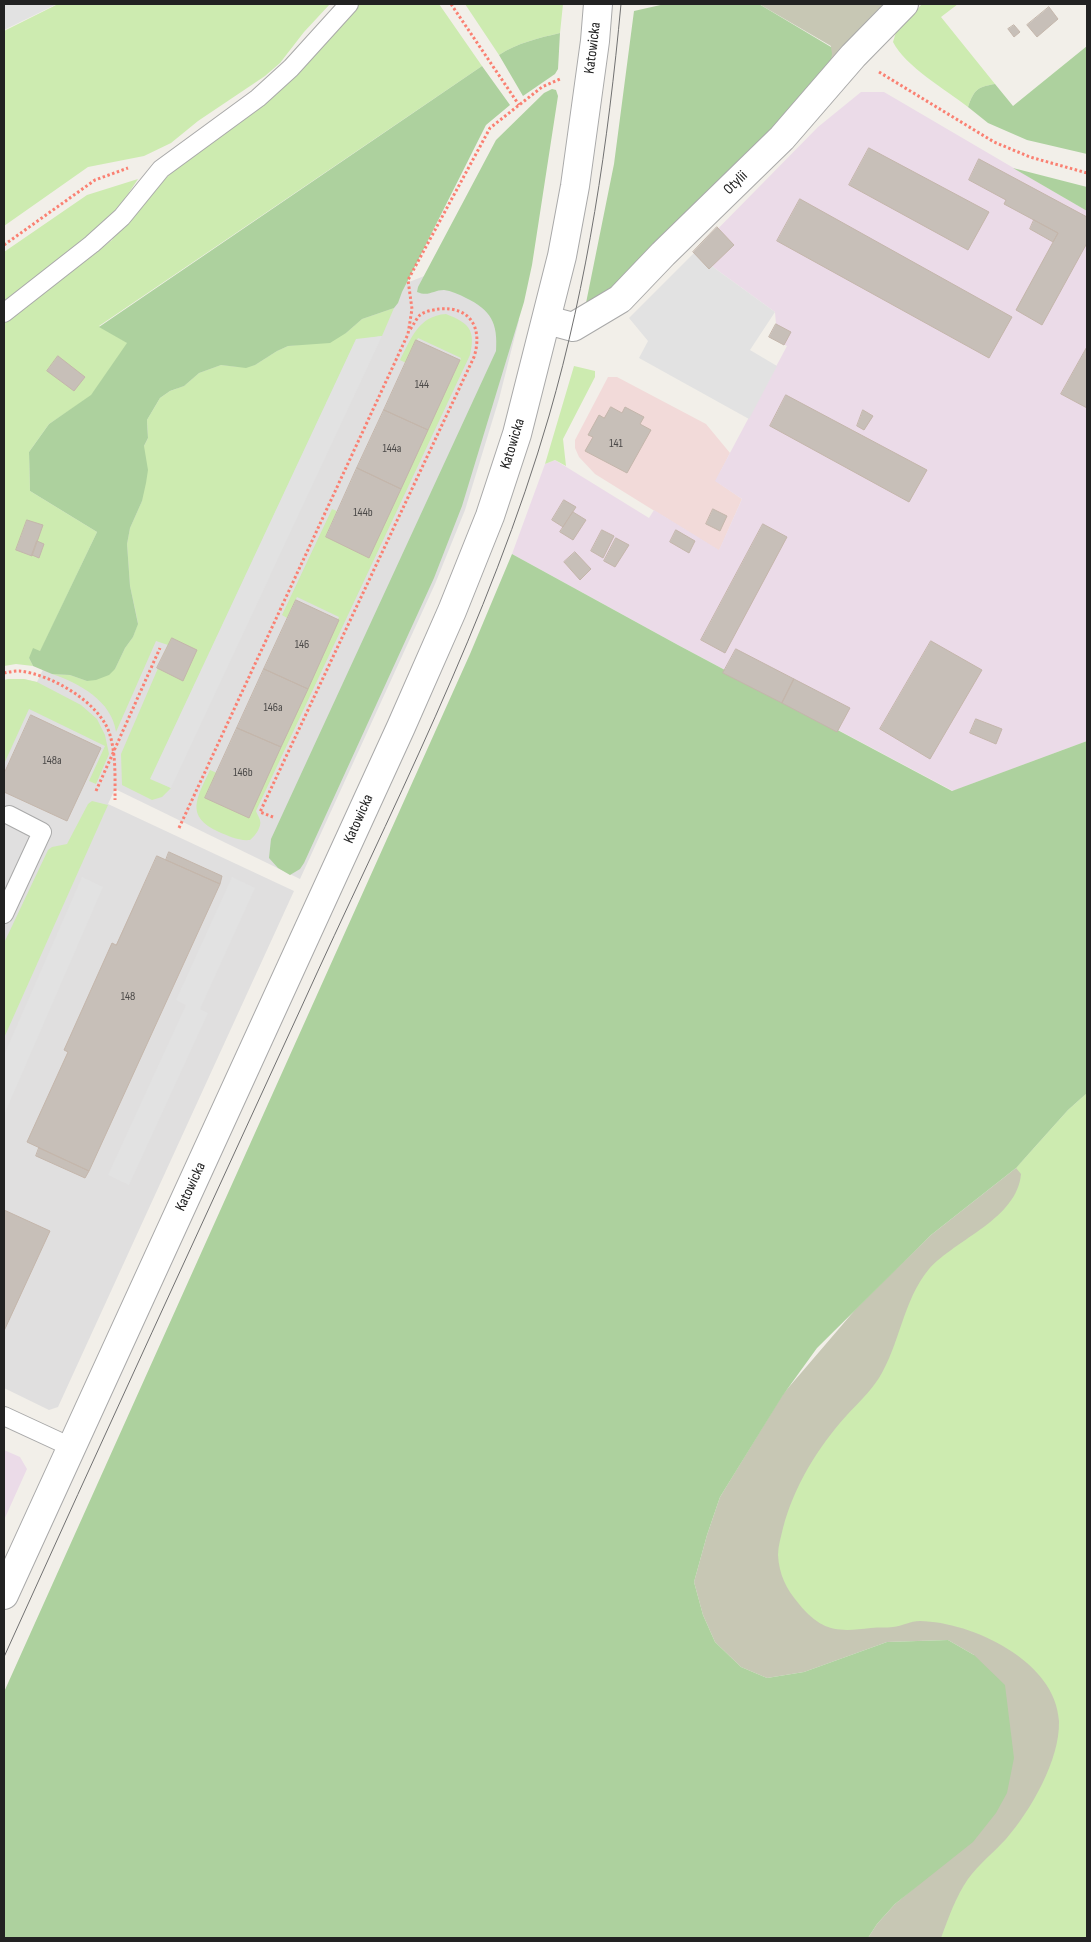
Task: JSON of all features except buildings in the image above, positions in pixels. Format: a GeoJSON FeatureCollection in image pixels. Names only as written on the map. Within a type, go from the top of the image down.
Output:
{"type":"FeatureCollection","features":[{"type":"Feature","properties":{"kind":"street","name":"Katowicka"},"geometry":{"type":"LineString","coordinates":[[4,1596],[329,887],[452,611],[493,507],[517,434],[548,320],[562,256],[575,186],[598,4]]}},
{"type":"Feature","properties":{"kind":"street","name":"Otylii"},"geometry":{"type":"LineString","coordinates":[[548,320],[572,327],[620,299],[663,254],[782,138],[853,56],[904,4]]}},
{"type":"Feature","properties":{"kind":"lane"},"geometry":{"type":"LineString","coordinates":[[4,314],[92,244],[122,217],[161,169],[258,98],[291,68],[349,4]]}},
{"type":"Feature","properties":{"kind":"lane"},"geometry":{"type":"LineString","coordinates":[[4,914],[42,832],[9,815]]}},
{"type":"Feature","properties":{"kind":"lane"},"geometry":{"type":"LineString","coordinates":[[4,1416],[71,1448]]}},
{"type":"Feature","properties":{"kind":"path"},"geometry":{"type":"LineString","coordinates":[[451,4],[519,105]]}},
{"type":"Feature","properties":{"kind":"path"},"geometry":{"type":"LineString","coordinates":[[853,56],[994,142],[1030,158],[1087,173]]}},
{"type":"Feature","properties":{"kind":"path"},"geometry":{"type":"LineString","coordinates":[[408,334],[412,309],[408,280],[490,128],[542,86],[568,75]]}},
{"type":"Feature","properties":{"kind":"path"},"geometry":{"type":"LineString","coordinates":[[4,244],[96,180],[141,163],[171,161]]}},
{"type":"Feature","properties":{"kind":"path"},"geometry":{"type":"LineString","coordinates":[[178,828],[408,334],[420,315],[430,310],[447,308],[462,313],[473,321],[478,332],[478,345],[474,357],[260,812],[273,817]]}},
{"type":"Feature","properties":{"kind":"path"},"geometry":{"type":"LineString","coordinates":[[96,791],[160,648]]}},
{"type":"Feature","properties":{"kind":"path"},"geometry":{"type":"LineString","coordinates":[[4,673],[18,671],[32,674],[69,689],[90,706],[106,724],[111,736],[113,752],[115,800]]}},
{"type":"Feature","properties":{"kind":"shaded area"},"geometry":{"type":"Polygon","coordinates":[[[4,4],[57,4],[4,30],[4,4]]]}},
{"type":"Feature","properties":{"kind":"shaded area"},"geometry":{"type":"Polygon","coordinates":[[[759,4],[889,4],[830,63],[831,46],[759,4]]]}},
{"type":"Feature","properties":{"kind":"shaded area"},"geometry":{"type":"Polygon","coordinates":[[[861,92],[884,92],[1087,211],[1087,741],[953,791],[678,645],[512,554],[545,464],[555,460],[649,518],[654,510],[719,550],[742,499],[715,481],[787,346],[769,337],[776,324],[775,312],[713,267],[696,251],[818,127],[861,92]]]}},
{"type":"Feature","properties":{"kind":"shaded area"},"geometry":{"type":"Polygon","coordinates":[[[696,251],[713,267],[775,312],[750,350],[777,366],[749,419],[639,358],[648,341],[629,318],[696,251]]]}},
{"type":"Feature","properties":{"kind":"shaded area"},"geometry":{"type":"Polygon","coordinates":[[[427,275],[519,320],[499,399],[465,510],[435,584],[300,879],[115,789],[108,804],[294,891],[58,1407],[49,1410],[4,1388],[4,680],[23,679],[37,682],[186,369],[427,275]]]}},
{"type":"Feature","properties":{"kind":"shaded area"},"geometry":{"type":"Polygon","coordinates":[[[382,336],[171,788],[150,779],[356,339],[382,336]]]}},
{"type":"Feature","properties":{"kind":"shaded area"},"geometry":{"type":"Polygon","coordinates":[[[608,377],[617,377],[706,424],[730,453],[716,481],[742,499],[719,551],[595,474],[579,457],[575,448],[575,440],[608,377]]]}},
{"type":"Feature","properties":{"kind":"shaded area"},"geometry":{"type":"Polygon","coordinates":[[[82,877],[103,887],[4,1115],[4,1055],[82,877]]]}},
{"type":"Feature","properties":{"kind":"shaded area"},"geometry":{"type":"Polygon","coordinates":[[[232,877],[255,888],[200,1009],[208,1013],[129,1185],[108,1175],[186,1005],[176,1000],[232,877]]]}},
{"type":"Feature","properties":{"kind":"shaded area"},"geometry":{"type":"Polygon","coordinates":[[[1087,1093],[1087,1938],[868,1938],[877,1924],[895,1904],[919,1884],[974,1655],[948,1640],[887,1642],[804,1672],[767,1678],[741,1667],[715,1642],[703,1615],[694,1582],[720,1497],[783,1394],[855,1310],[889,1276],[931,1235],[1016,1168],[1087,1093]]]}},
{"type":"Feature","properties":{"kind":"shaded area"},"geometry":{"type":"Polygon","coordinates":[[[4,1450],[20,1457],[27,1469],[4,1520],[4,1450]]]}},
{"type":"Feature","properties":{"kind":"green space"},"geometry":{"type":"Polygon","coordinates":[[[58,4],[330,4],[304,32],[280,63],[265,76],[198,121],[171,143],[144,156],[88,167],[4,226],[4,31],[58,4]]]}},
{"type":"Feature","properties":{"kind":"green space"},"geometry":{"type":"Polygon","coordinates":[[[357,4],[439,4],[482,66],[99,326],[128,343],[91,396],[49,424],[29,452],[30,491],[97,532],[40,652],[29,658],[33,666],[16,664],[4,666],[4,324],[112,240],[121,227],[167,177],[357,4]]]}},
{"type":"Feature","properties":{"kind":"green space"},"geometry":{"type":"Polygon","coordinates":[[[465,4],[563,4],[560,33],[521,44],[499,55],[465,4]]]}},
{"type":"Feature","properties":{"kind":"green space"},"geometry":{"type":"Polygon","coordinates":[[[665,4],[759,4],[831,47],[830,63],[770,135],[608,292],[586,303],[614,164],[634,11],[665,4]]]}},
{"type":"Feature","properties":{"kind":"green space"},"geometry":{"type":"Polygon","coordinates":[[[922,4],[958,4],[941,17],[995,84],[984,86],[977,90],[968,107],[916,69],[893,42],[896,32],[922,4]]]}},
{"type":"Feature","properties":{"kind":"green space"},"geometry":{"type":"Polygon","coordinates":[[[560,33],[558,69],[555,74],[523,96],[499,55],[521,44],[560,33]]]}},
{"type":"Feature","properties":{"kind":"green space"},"geometry":{"type":"Polygon","coordinates":[[[1087,46],[1087,154],[1027,140],[988,123],[968,107],[977,90],[984,86],[995,84],[1013,106],[1087,46]]]}},
{"type":"Feature","properties":{"kind":"green space"},"geometry":{"type":"Polygon","coordinates":[[[482,66],[510,105],[486,125],[398,303],[394,308],[362,319],[346,333],[330,343],[288,346],[255,365],[246,368],[221,365],[199,373],[184,386],[170,391],[160,398],[147,420],[148,438],[144,446],[148,470],[146,483],[142,501],[130,528],[127,544],[130,586],[138,624],[133,637],[125,648],[115,669],[109,675],[96,680],[87,681],[70,675],[52,674],[33,666],[29,658],[33,648],[40,651],[97,532],[30,491],[29,452],[49,424],[91,395],[127,343],[99,327],[482,66]]]}},
{"type":"Feature","properties":{"kind":"green space"},"geometry":{"type":"Polygon","coordinates":[[[552,89],[556,90],[558,96],[532,265],[524,302],[462,506],[434,578],[304,863],[300,869],[290,875],[278,868],[269,858],[271,839],[496,351],[494,325],[482,307],[452,292],[444,290],[428,294],[421,293],[417,292],[418,287],[496,140],[544,93],[552,89]]]}},
{"type":"Feature","properties":{"kind":"green space"},"geometry":{"type":"Polygon","coordinates":[[[1013,168],[1087,187],[1087,211],[1013,168]]]}},
{"type":"Feature","properties":{"kind":"green space"},"geometry":{"type":"Polygon","coordinates":[[[138,179],[116,212],[4,303],[4,252],[87,195],[138,179]]]}},
{"type":"Feature","properties":{"kind":"green space"},"geometry":{"type":"Polygon","coordinates":[[[394,308],[382,336],[356,340],[151,778],[171,788],[162,797],[152,800],[122,785],[121,754],[168,645],[156,641],[116,732],[108,711],[101,702],[73,682],[52,674],[70,675],[87,681],[115,669],[125,648],[133,637],[138,623],[130,586],[127,544],[130,528],[142,501],[144,446],[148,438],[147,420],[160,398],[170,391],[184,386],[199,373],[221,365],[239,367],[255,365],[288,346],[306,344],[346,333],[362,319],[394,308]]]}},
{"type":"Feature","properties":{"kind":"green space"},"geometry":{"type":"Polygon","coordinates":[[[446,314],[469,328],[472,339],[470,355],[256,811],[260,819],[258,831],[250,840],[234,838],[219,832],[201,820],[197,813],[196,806],[201,789],[210,770],[217,773],[207,794],[312,679],[339,617],[297,597],[287,618],[282,615],[332,509],[337,511],[326,536],[368,556],[461,358],[418,338],[406,363],[400,360],[412,337],[422,324],[436,316],[446,314]]]}},
{"type":"Feature","properties":{"kind":"green space"},"geometry":{"type":"Polygon","coordinates":[[[574,366],[595,371],[595,377],[563,439],[566,466],[555,460],[545,464],[574,366]]]}},
{"type":"Feature","properties":{"kind":"green space"},"geometry":{"type":"Polygon","coordinates":[[[512,554],[952,791],[1087,741],[1087,1093],[1068,1110],[1016,1168],[931,1235],[817,1348],[783,1395],[720,1497],[694,1582],[703,1615],[715,1642],[741,1667],[767,1678],[804,1672],[887,1642],[948,1640],[974,1655],[1005,1685],[1014,1758],[1007,1793],[996,1813],[973,1842],[895,1904],[877,1924],[868,1938],[4,1938],[4,1692],[470,654],[512,554]]]}},
{"type":"Feature","properties":{"kind":"green space"},"geometry":{"type":"Polygon","coordinates":[[[24,679],[37,682],[81,705],[97,719],[105,735],[109,754],[96,784],[89,781],[105,746],[29,709],[4,764],[4,680],[24,679]]]}},
{"type":"Feature","properties":{"kind":"green space"},"geometry":{"type":"Polygon","coordinates":[[[92,801],[108,805],[4,1038],[4,943],[48,850],[52,847],[67,844],[88,804],[92,801]]]}},
{"type":"Feature","properties":{"kind":"green space"},"geometry":{"type":"Polygon","coordinates":[[[1087,1093],[1087,1938],[941,1938],[949,1915],[968,1879],[1006,1839],[1025,1814],[1042,1784],[1055,1752],[1058,1736],[1059,1721],[1054,1700],[1043,1680],[1027,1663],[1008,1649],[986,1637],[963,1629],[941,1623],[920,1621],[893,1627],[849,1630],[840,1630],[823,1625],[807,1613],[787,1587],[780,1569],[779,1545],[788,1512],[800,1482],[826,1440],[879,1378],[920,1281],[941,1258],[984,1227],[1009,1204],[1017,1190],[1021,1174],[1016,1168],[1068,1110],[1087,1093]]]}},
{"type":"Feature","properties":{"kind":"tram line"},"geometry":{"type":"LineString","coordinates":[[4,1657],[436,716],[498,567],[525,492],[549,416],[575,314],[603,160],[621,4]]}}]}
